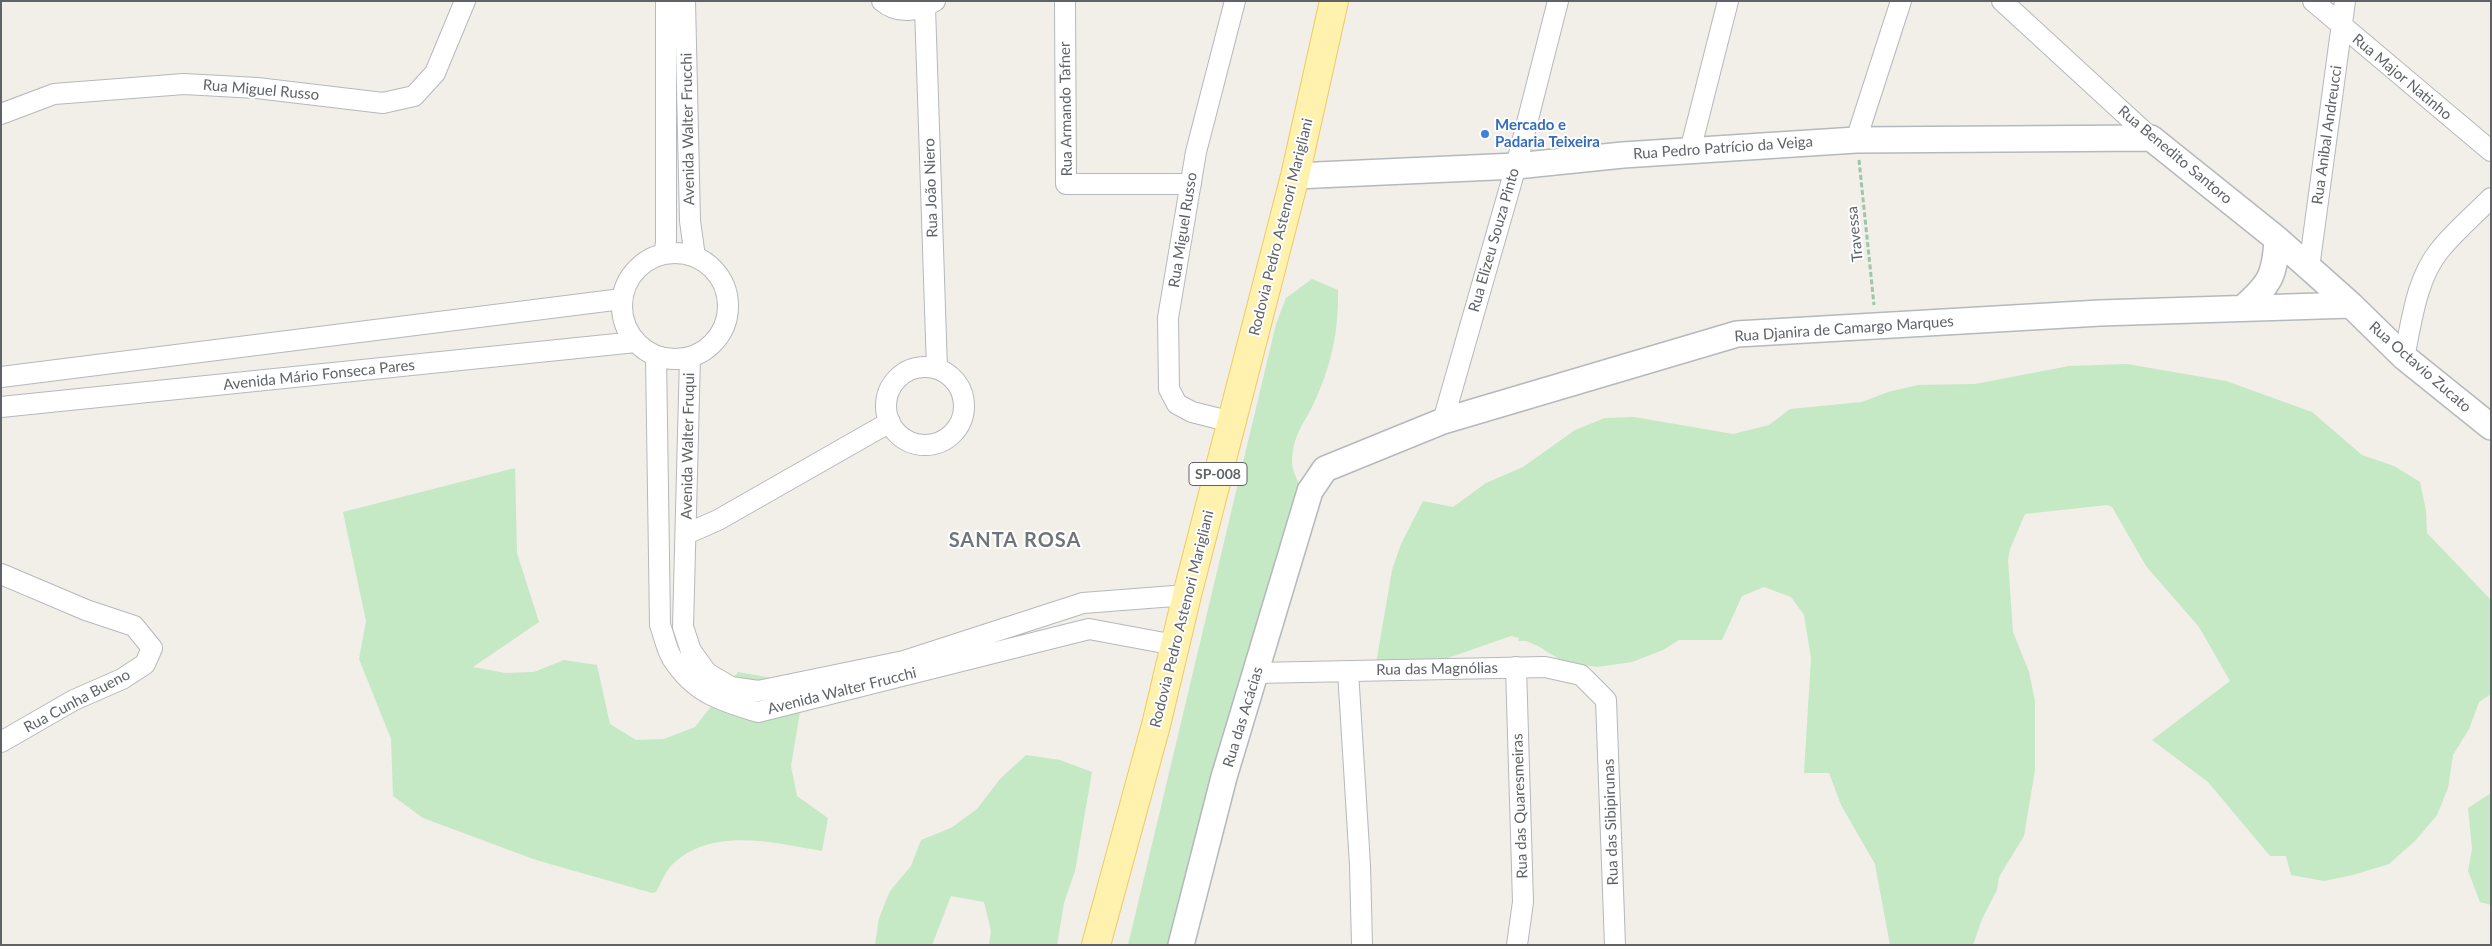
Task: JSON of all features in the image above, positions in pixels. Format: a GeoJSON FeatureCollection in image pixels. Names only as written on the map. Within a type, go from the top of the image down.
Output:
{"type":"FeatureCollection","features":[{"type":"Feature","properties":{"kind":"main road","name":"Rodovia Pedro Astenori Marigliani"},"geometry":{"type":"LineString","coordinates":[[1096,945],[1156,725],[1186,595],[1295,176],[1334,1]]}},
{"type":"Feature","properties":{"kind":"street","name":"Rua Miguel Russo"},"geometry":{"type":"LineString","coordinates":[[1,114],[54,94],[184,84],[257,88],[383,103],[414,96],[435,73],[466,1]]}},
{"type":"Feature","properties":{"kind":"street","name":"Avenida Walter Frucchi"},"geometry":{"type":"LineString","coordinates":[[664,254],[666,243],[666,1]]}},
{"type":"Feature","properties":{"kind":"street","name":"Avenida Walter Frucchi"},"geometry":{"type":"LineString","coordinates":[[685,1],[690,221],[695,257]]}},
{"type":"Feature","properties":{"kind":"street"},"geometry":{"type":"LineString","coordinates":[[882,1],[894,8],[903,10],[930,4]]}},
{"type":"Feature","properties":{"kind":"street","name":"Rua Armando Tafner"},"geometry":{"type":"LineString","coordinates":[[1065,1],[1066,184],[1191,184]]}},
{"type":"Feature","properties":{"kind":"street","name":"Rua Miguel Russo"},"geometry":{"type":"LineString","coordinates":[[1232,422],[1192,412],[1177,404],[1169,389],[1168,318],[1196,152],[1235,1]]}},
{"type":"Feature","properties":{"kind":"street","name":"Rua Elizeu Souza Pinto"},"geometry":{"type":"LineString","coordinates":[[1443,421],[1516,166],[1558,1]]}},
{"type":"Feature","properties":{"kind":"street"},"geometry":{"type":"LineString","coordinates":[[1690,150],[1728,1]]}},
{"type":"Feature","properties":{"kind":"street"},"geometry":{"type":"LineString","coordinates":[[1856,140],[1901,1]]}},
{"type":"Feature","properties":{"kind":"street","name":"Rua Benedito Santoro"},"geometry":{"type":"LineString","coordinates":[[2002,1],[2151,138],[2277,239],[2351,305]]}},
{"type":"Feature","properties":{"kind":"street","name":"Rua Major Natinho"},"geometry":{"type":"LineString","coordinates":[[2313,1],[2491,151]]}},
{"type":"Feature","properties":{"kind":"street","name":"Rua Anibal Andreucci"},"geometry":{"type":"LineString","coordinates":[[2309,268],[2345,1]]}},
{"type":"Feature","properties":{"kind":"street","name":"Rua João Niero"},"geometry":{"type":"LineString","coordinates":[[930,4],[937,369]]}},
{"type":"Feature","properties":{"kind":"street","name":"Rua Pedro Patrício da Veiga"},"geometry":{"type":"LineString","coordinates":[[1295,176],[1516,166],[1690,150],[1856,140],[2151,138]]}},
{"type":"Feature","properties":{"kind":"street"},"geometry":{"type":"LineString","coordinates":[[2404,357],[2423,278],[2439,251],[2491,198]]}},
{"type":"Feature","properties":{"kind":"street"},"geometry":{"type":"LineString","coordinates":[[2243,308],[2264,289],[2272,276],[2276,261],[2277,239]]}},
{"type":"Feature","properties":{"kind":"street"},"geometry":{"type":"LineString","coordinates":[[664,254],[680,254],[695,257],[708,265],[718,276],[725,289],[727,316],[717,339],[705,350],[690,357],[674,359],[656,356],[636,342],[628,333],[622,316],[622,299],[626,284],[635,270],[648,260],[664,254]]}},
{"type":"Feature","properties":{"kind":"street"},"geometry":{"type":"LineString","coordinates":[[1,377],[622,299]]}},
{"type":"Feature","properties":{"kind":"street","name":"Rua Djanira de Camargo Marques"},"geometry":{"type":"LineString","coordinates":[[1310,491],[1325,470],[1443,421],[1737,334],[2100,313],[2351,305]]}},
{"type":"Feature","properties":{"kind":"street","name":"Rua Octavio Zucato"},"geometry":{"type":"LineString","coordinates":[[2351,305],[2404,357],[2491,427]]}},
{"type":"Feature","properties":{"kind":"street","name":"Avenida Mário Fonseca Pares"},"geometry":{"type":"LineString","coordinates":[[1,407],[636,342]]}},
{"type":"Feature","properties":{"kind":"street","name":"Avenida Walter Frucchi"},"geometry":{"type":"LineString","coordinates":[[656,356],[660,624],[671,657],[694,684],[721,701],[758,712],[1089,629]]}},
{"type":"Feature","properties":{"kind":"street","name":"Avenida Walter Fruqui"},"geometry":{"type":"LineString","coordinates":[[686,534],[690,357]]}},
{"type":"Feature","properties":{"kind":"street"},"geometry":{"type":"LineString","coordinates":[[924,367],[937,369],[949,375],[958,384],[963,396],[964,409],[962,421],[955,432],[944,440],[932,444],[919,444],[907,441],[897,433],[890,422],[886,402],[888,392],[902,374],[924,367]]}},
{"type":"Feature","properties":{"kind":"street"},"geometry":{"type":"LineString","coordinates":[[686,534],[718,520],[890,422]]}},
{"type":"Feature","properties":{"kind":"street","name":"Rua das Acácias"},"geometry":{"type":"LineString","coordinates":[[1181,945],[1224,777],[1310,491]]}},
{"type":"Feature","properties":{"kind":"street","name":"Avenida Walter Frucchi"},"geometry":{"type":"LineString","coordinates":[[686,534],[683,628],[691,651],[707,673],[730,687],[758,692],[904,661],[1083,603],[1186,595]]}},
{"type":"Feature","properties":{"kind":"street","name":"Rua Cunha Bueno"},"geometry":{"type":"LineString","coordinates":[[1,574],[86,610],[134,626],[152,648],[145,664],[122,679],[74,700],[1,742]]}},
{"type":"Feature","properties":{"kind":"street"},"geometry":{"type":"LineString","coordinates":[[1083,603],[1089,629],[1175,645]]}},
{"type":"Feature","properties":{"kind":"street","name":"Rua das Quaresmeiras"},"geometry":{"type":"LineString","coordinates":[[1516,667],[1523,902],[1517,945]]}},
{"type":"Feature","properties":{"kind":"street","name":"Rua das Magnólias"},"geometry":{"type":"LineString","coordinates":[[1256,673],[1545,667],[1582,675],[1606,700]]}},
{"type":"Feature","properties":{"kind":"street"},"geometry":{"type":"LineString","coordinates":[[1348,671],[1360,865],[1362,945]]}},
{"type":"Feature","properties":{"kind":"street","name":"Rua das Sibipirunas"},"geometry":{"type":"LineString","coordinates":[[1606,700],[1615,945]]}},
{"type":"Feature","properties":{"kind":"path","name":"Travessa"},"geometry":{"type":"LineString","coordinates":[[1856,140],[1876,326]]}},
{"type":"Feature","properties":{"kind":"green space"},"geometry":{"type":"Polygon","coordinates":[[[1312,279],[1338,290],[1338,305],[1333,349],[1325,377],[1294,445],[1292,466],[1304,494],[1177,945],[1128,945],[1276,324],[1286,298],[1312,279]]]}},
{"type":"Feature","properties":{"kind":"green space"},"geometry":{"type":"Polygon","coordinates":[[[2127,364],[2226,381],[2312,412],[2362,455],[2394,466],[2420,482],[2426,511],[2427,533],[2491,600],[2491,694],[2479,702],[2469,729],[2453,755],[2448,788],[2437,815],[2416,840],[2389,864],[2353,875],[2324,881],[2291,875],[2286,856],[2270,856],[2208,782],[2152,740],[2230,681],[2199,627],[2146,566],[2112,507],[2107,505],[2025,514],[2010,549],[2008,560],[2013,632],[2029,672],[2035,701],[2035,770],[2024,836],[1999,877],[1997,890],[1982,919],[1973,945],[1890,945],[1875,864],[1841,805],[1829,773],[1804,773],[1811,658],[1804,615],[1791,597],[1764,587],[1742,596],[1722,640],[1679,640],[1663,650],[1632,662],[1597,667],[1564,662],[1538,646],[1526,641],[1518,641],[1519,638],[1511,636],[1445,659],[1376,664],[1392,570],[1401,544],[1423,501],[1453,507],[1486,483],[1523,467],[1575,430],[1605,418],[1634,417],[1733,434],[1769,425],[1790,409],[1862,402],[1888,392],[1918,385],[1975,384],[2069,366],[2127,364]]]}},
{"type":"Feature","properties":{"kind":"green space"},"geometry":{"type":"Polygon","coordinates":[[[515,468],[517,553],[539,622],[473,667],[505,673],[534,672],[564,660],[597,665],[610,724],[636,740],[664,739],[695,727],[738,672],[772,678],[802,700],[791,766],[797,796],[828,818],[822,851],[784,844],[744,840],[724,841],[706,845],[688,853],[672,865],[656,892],[652,893],[536,860],[423,818],[393,796],[391,739],[359,659],[366,621],[343,512],[515,468]]]}},
{"type":"Feature","properties":{"kind":"green space"},"geometry":{"type":"Polygon","coordinates":[[[1026,755],[1060,760],[1092,772],[1075,871],[1064,903],[1057,945],[989,945],[991,931],[984,902],[951,896],[932,945],[875,945],[879,918],[890,891],[911,866],[921,840],[951,828],[977,809],[1000,779],[1026,755]]]}},
{"type":"Feature","properties":{"kind":"green space"},"geometry":{"type":"Polygon","coordinates":[[[2491,793],[2491,905],[2480,902],[2468,871],[2472,849],[2468,808],[2491,793]]]}},
{"type":"Feature","properties":{"kind":"place","name":"Mercado e Padaria Teixeira"},"geometry":{"type":"Point","coordinates":[1485,134]}},
{"type":"Feature","properties":{"kind":"district","name":"SANTA ROSA"},"geometry":{"type":"Point","coordinates":[1015,541]}}]}
